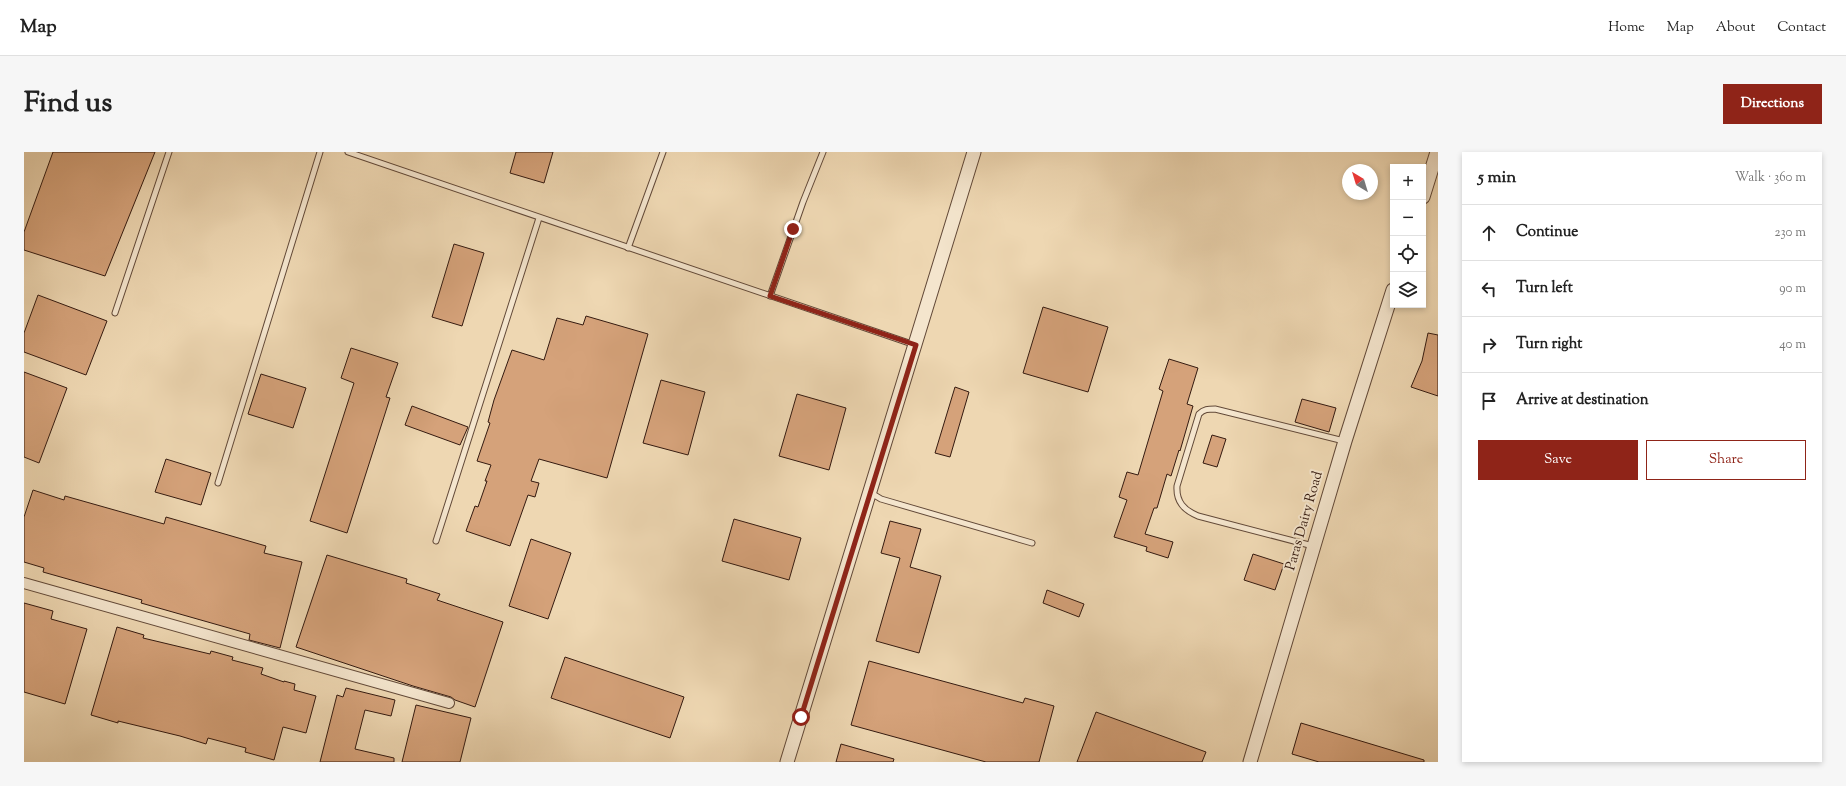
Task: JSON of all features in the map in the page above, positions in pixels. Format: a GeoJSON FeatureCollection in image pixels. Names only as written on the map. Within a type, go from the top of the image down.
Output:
{"type":"FeatureCollection","features":[{"type":"Feature","properties":{"kind":"street"},"geometry":{"type":"LineString","coordinates":[[787,762],[974,152]]}},
{"type":"Feature","properties":{"kind":"street"},"geometry":{"type":"LineString","coordinates":[[1426,187],[1437,152]]}},
{"type":"Feature","properties":{"kind":"street","name":"Paras Dairy Road"},"geometry":{"type":"LineString","coordinates":[[1250,762],[1345,441],[1390,299]]}},
{"type":"Feature","properties":{"kind":"street"},"geometry":{"type":"LineString","coordinates":[[24,584],[449,703]]}},
{"type":"Feature","properties":{"kind":"lane"},"geometry":{"type":"LineString","coordinates":[[115,313],[169,152]]}},
{"type":"Feature","properties":{"kind":"lane"},"geometry":{"type":"LineString","coordinates":[[218,483],[320,152]]}},
{"type":"Feature","properties":{"kind":"lane"},"geometry":{"type":"LineString","coordinates":[[348,152],[363,154],[539,218],[916,345]]}},
{"type":"Feature","properties":{"kind":"lane"},"geometry":{"type":"LineString","coordinates":[[628,248],[663,152]]}},
{"type":"Feature","properties":{"kind":"lane"},"geometry":{"type":"LineString","coordinates":[[770,296],[803,202],[823,152]]}},
{"type":"Feature","properties":{"kind":"lane"},"geometry":{"type":"LineString","coordinates":[[436,542],[539,218]]}},
{"type":"Feature","properties":{"kind":"lane"},"geometry":{"type":"LineString","coordinates":[[1314,546],[1198,516],[1182,507],[1176,494],[1177,486],[1199,414],[1202,410],[1208,409],[1345,441]]}},
{"type":"Feature","properties":{"kind":"lane"},"geometry":{"type":"LineString","coordinates":[[870,493],[881,498],[1032,543]]}},
{"type":"Feature","properties":{"kind":"building"},"geometry":{"type":"Polygon","coordinates":[[[53,152],[155,152],[105,276],[24,250],[24,232],[53,152]]]}},
{"type":"Feature","properties":{"kind":"building"},"geometry":{"type":"Polygon","coordinates":[[[516,152],[553,152],[544,183],[510,173],[516,152]]]}},
{"type":"Feature","properties":{"kind":"building"},"geometry":{"type":"Polygon","coordinates":[[[454,244],[484,253],[462,326],[432,317],[454,244]]]}},
{"type":"Feature","properties":{"kind":"building"},"geometry":{"type":"Polygon","coordinates":[[[38,295],[107,321],[86,375],[24,352],[24,333],[38,295]]]}},
{"type":"Feature","properties":{"kind":"building"},"geometry":{"type":"Polygon","coordinates":[[[1043,307],[1108,327],[1088,392],[1023,373],[1043,307]]]}},
{"type":"Feature","properties":{"kind":"building"},"geometry":{"type":"Polygon","coordinates":[[[586,316],[648,334],[607,478],[539,459],[531,481],[539,483],[535,497],[528,495],[510,546],[466,531],[475,506],[478,507],[487,481],[485,481],[491,465],[477,461],[490,423],[488,422],[494,400],[512,350],[544,360],[557,318],[583,325],[586,316]]]}},
{"type":"Feature","properties":{"kind":"building"},"geometry":{"type":"Polygon","coordinates":[[[1428,333],[1438,335],[1438,396],[1411,387],[1422,361],[1428,333]]]}},
{"type":"Feature","properties":{"kind":"building"},"geometry":{"type":"Polygon","coordinates":[[[351,348],[398,363],[386,397],[390,398],[347,533],[310,521],[354,383],[341,378],[351,348]]]}},
{"type":"Feature","properties":{"kind":"building"},"geometry":{"type":"Polygon","coordinates":[[[1169,359],[1198,368],[1187,404],[1193,406],[1180,451],[1179,450],[1171,476],[1167,474],[1157,508],[1154,508],[1145,534],[1173,542],[1168,558],[1146,551],[1147,547],[1114,537],[1127,500],[1119,497],[1127,472],[1138,475],[1163,391],[1159,389],[1169,359]]]}},
{"type":"Feature","properties":{"kind":"building"},"geometry":{"type":"Polygon","coordinates":[[[24,372],[67,388],[39,463],[24,457],[24,372]]]}},
{"type":"Feature","properties":{"kind":"building"},"geometry":{"type":"Polygon","coordinates":[[[261,374],[306,388],[293,428],[248,414],[261,374]]]}},
{"type":"Feature","properties":{"kind":"building"},"geometry":{"type":"Polygon","coordinates":[[[661,380],[705,392],[688,455],[643,443],[661,380]]]}},
{"type":"Feature","properties":{"kind":"building"},"geometry":{"type":"Polygon","coordinates":[[[955,387],[969,392],[950,457],[935,453],[955,387]]]}},
{"type":"Feature","properties":{"kind":"building"},"geometry":{"type":"Polygon","coordinates":[[[797,394],[846,408],[829,470],[779,456],[797,394]]]}},
{"type":"Feature","properties":{"kind":"building"},"geometry":{"type":"Polygon","coordinates":[[[1302,399],[1336,408],[1329,432],[1295,422],[1302,399]]]}},
{"type":"Feature","properties":{"kind":"building"},"geometry":{"type":"Polygon","coordinates":[[[412,406],[468,427],[460,445],[405,425],[412,406]]]}},
{"type":"Feature","properties":{"kind":"building"},"geometry":{"type":"Polygon","coordinates":[[[1212,435],[1226,439],[1217,467],[1203,463],[1212,435]]]}},
{"type":"Feature","properties":{"kind":"building"},"geometry":{"type":"Polygon","coordinates":[[[166,459],[211,473],[201,505],[155,492],[166,459]]]}},
{"type":"Feature","properties":{"kind":"building"},"geometry":{"type":"Polygon","coordinates":[[[33,490],[64,500],[65,496],[164,524],[166,517],[266,546],[264,553],[302,562],[280,648],[249,640],[250,634],[141,603],[142,600],[43,572],[44,568],[24,562],[24,517],[33,490]]]}},
{"type":"Feature","properties":{"kind":"building"},"geometry":{"type":"Polygon","coordinates":[[[734,519],[801,538],[789,580],[722,561],[734,519]]]}},
{"type":"Feature","properties":{"kind":"building"},"geometry":{"type":"Polygon","coordinates":[[[890,521],[921,529],[910,567],[941,576],[919,653],[876,641],[900,558],[881,553],[890,521]]]}},
{"type":"Feature","properties":{"kind":"building"},"geometry":{"type":"Polygon","coordinates":[[[531,539],[571,553],[548,619],[509,606],[531,539]]]}},
{"type":"Feature","properties":{"kind":"building"},"geometry":{"type":"Polygon","coordinates":[[[1253,554],[1284,564],[1275,590],[1244,580],[1253,554]]]}},
{"type":"Feature","properties":{"kind":"building"},"geometry":{"type":"Polygon","coordinates":[[[327,555],[407,579],[406,583],[440,594],[437,600],[503,622],[475,707],[455,700],[451,697],[296,647],[327,555]]]}},
{"type":"Feature","properties":{"kind":"building"},"geometry":{"type":"Polygon","coordinates":[[[1047,590],[1084,604],[1079,617],[1043,603],[1047,590]]]}},
{"type":"Feature","properties":{"kind":"building"},"geometry":{"type":"Polygon","coordinates":[[[24,603],[53,611],[51,619],[87,629],[65,704],[24,692],[24,603]]]}},
{"type":"Feature","properties":{"kind":"building"},"geometry":{"type":"Polygon","coordinates":[[[117,627],[144,635],[143,638],[210,654],[211,651],[233,657],[232,660],[263,668],[261,674],[295,684],[294,690],[316,696],[306,733],[283,727],[274,760],[245,752],[246,748],[208,738],[206,744],[180,736],[118,721],[118,723],[91,715],[117,627]]]}},
{"type":"Feature","properties":{"kind":"building"},"geometry":{"type":"Polygon","coordinates":[[[565,657],[684,697],[670,738],[551,698],[565,657]]]}},
{"type":"Feature","properties":{"kind":"building"},"geometry":{"type":"Polygon","coordinates":[[[869,661],[1023,703],[1025,698],[1054,706],[1039,762],[986,762],[851,725],[869,661]]]}},
{"type":"Feature","properties":{"kind":"building"},"geometry":{"type":"Polygon","coordinates":[[[346,688],[395,700],[391,716],[365,710],[355,749],[394,758],[394,762],[320,762],[337,695],[343,697],[346,688]]]}},
{"type":"Feature","properties":{"kind":"building"},"geometry":{"type":"Polygon","coordinates":[[[416,705],[471,718],[460,762],[402,762],[416,705]]]}},
{"type":"Feature","properties":{"kind":"building"},"geometry":{"type":"Polygon","coordinates":[[[1096,712],[1206,752],[1202,762],[1077,762],[1096,712]]]}},
{"type":"Feature","properties":{"kind":"building"},"geometry":{"type":"Polygon","coordinates":[[[1301,723],[1424,760],[1424,762],[1319,762],[1292,754],[1301,723]]]}},
{"type":"Feature","properties":{"kind":"building"},"geometry":{"type":"Polygon","coordinates":[[[841,744],[894,759],[893,762],[836,762],[841,744]]]}},
{"type":"Feature","properties":{"kind":"route"},"geometry":{"type":"LineString","coordinates":[[793,229],[770,296],[916,345],[801,717]]}}]}
